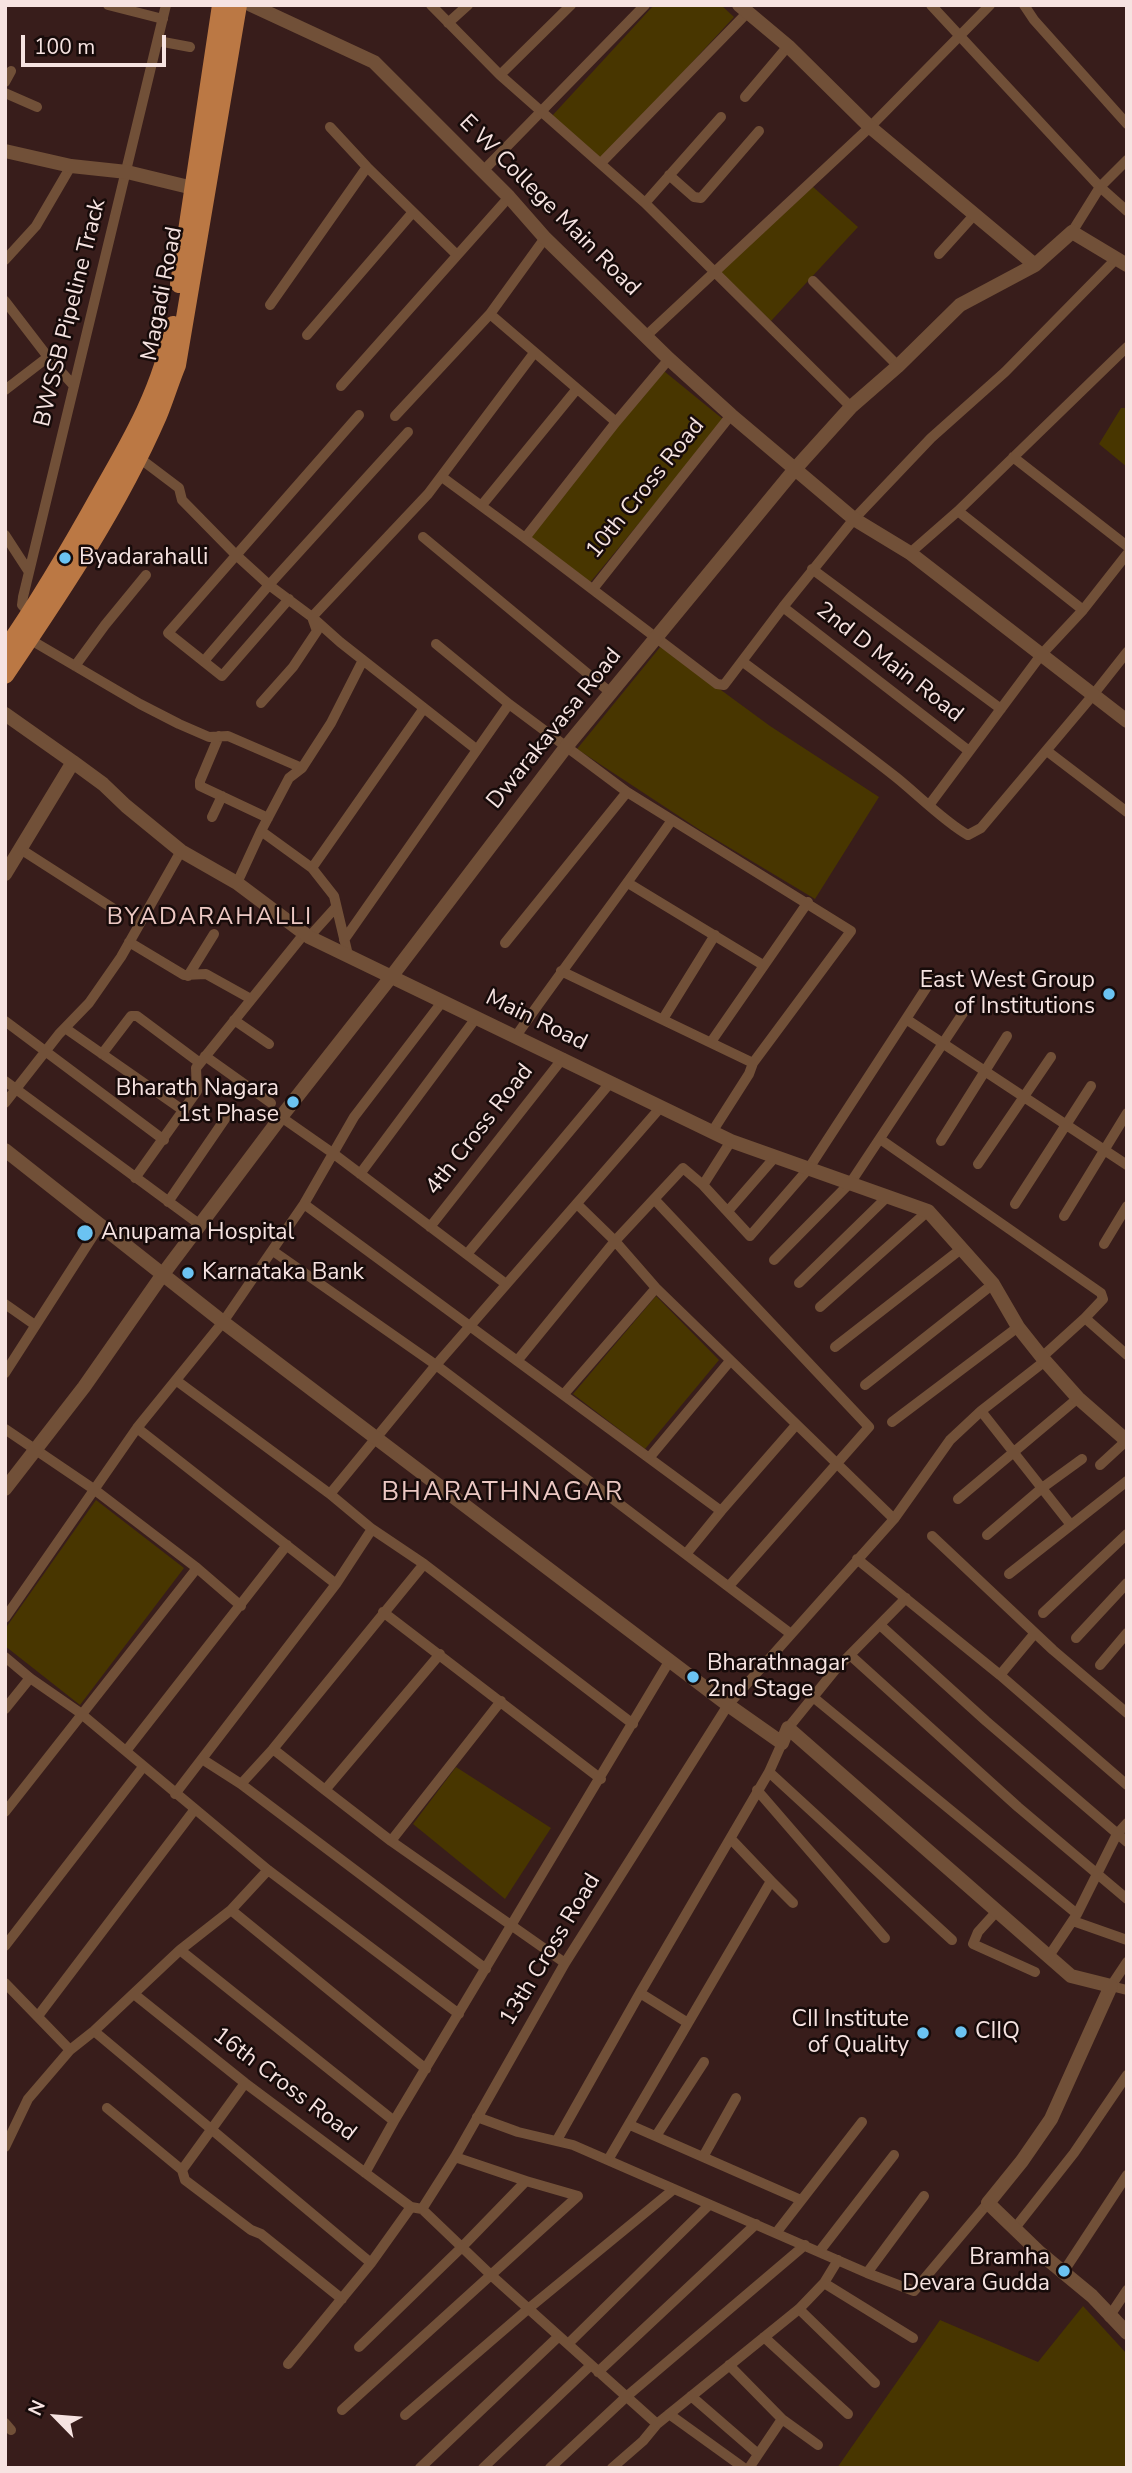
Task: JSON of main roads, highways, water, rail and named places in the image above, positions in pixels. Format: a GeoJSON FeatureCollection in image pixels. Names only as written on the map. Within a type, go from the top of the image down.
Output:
{"type":"FeatureCollection","features":[{"type":"Feature","properties":{"kind":"main road","name":"Magadi Road"},"geometry":{"type":"LineString","coordinates":[[5,675],[24,636],[78,565],[138,457],[177,365],[221,5]]}},
{"type":"Feature","properties":{"kind":"main road","name":"Magadi Road"},"geometry":{"type":"LineString","coordinates":[[36,618],[65,558],[146,410],[170,345],[238,5]]}},
{"type":"Feature","properties":{"kind":"main road","name":"Magadi Road"},"geometry":{"type":"LineString","coordinates":[[5,650],[24,636]]}},
{"type":"Feature","properties":{"kind":"place","name":"Byadarahalli"},"geometry":{"type":"Point","coordinates":[65,558]}},
{"type":"Feature","properties":{"kind":"place","name":"East West Group of Institutions"},"geometry":{"type":"Point","coordinates":[1109,994]}},
{"type":"Feature","properties":{"kind":"place","name":"Bharath Nagara 1st Phase"},"geometry":{"type":"Point","coordinates":[293,1102]}},
{"type":"Feature","properties":{"kind":"place","name":"Anupama Hospital"},"geometry":{"type":"Point","coordinates":[85,1233]}},
{"type":"Feature","properties":{"kind":"place","name":"Karnataka Bank"},"geometry":{"type":"Point","coordinates":[188,1273]}},
{"type":"Feature","properties":{"kind":"place","name":"Bharathnagar 2nd Stage"},"geometry":{"type":"Point","coordinates":[693,1677]}},
{"type":"Feature","properties":{"kind":"place","name":"CIIQ"},"geometry":{"type":"Point","coordinates":[961,2032]}},
{"type":"Feature","properties":{"kind":"place","name":"CII Institute of Quality"},"geometry":{"type":"Point","coordinates":[923,2033]}},
{"type":"Feature","properties":{"kind":"place","name":"Bramha Devara Gudda"},"geometry":{"type":"Point","coordinates":[1064,2271]}},
{"type":"Feature","properties":{"kind":"district","name":"BYADARAHALLI"},"geometry":{"type":"Point","coordinates":[210,918]}},
{"type":"Feature","properties":{"kind":"district","name":"BHARATHNAGAR"},"geometry":{"type":"Point","coordinates":[503,1494]}}]}
